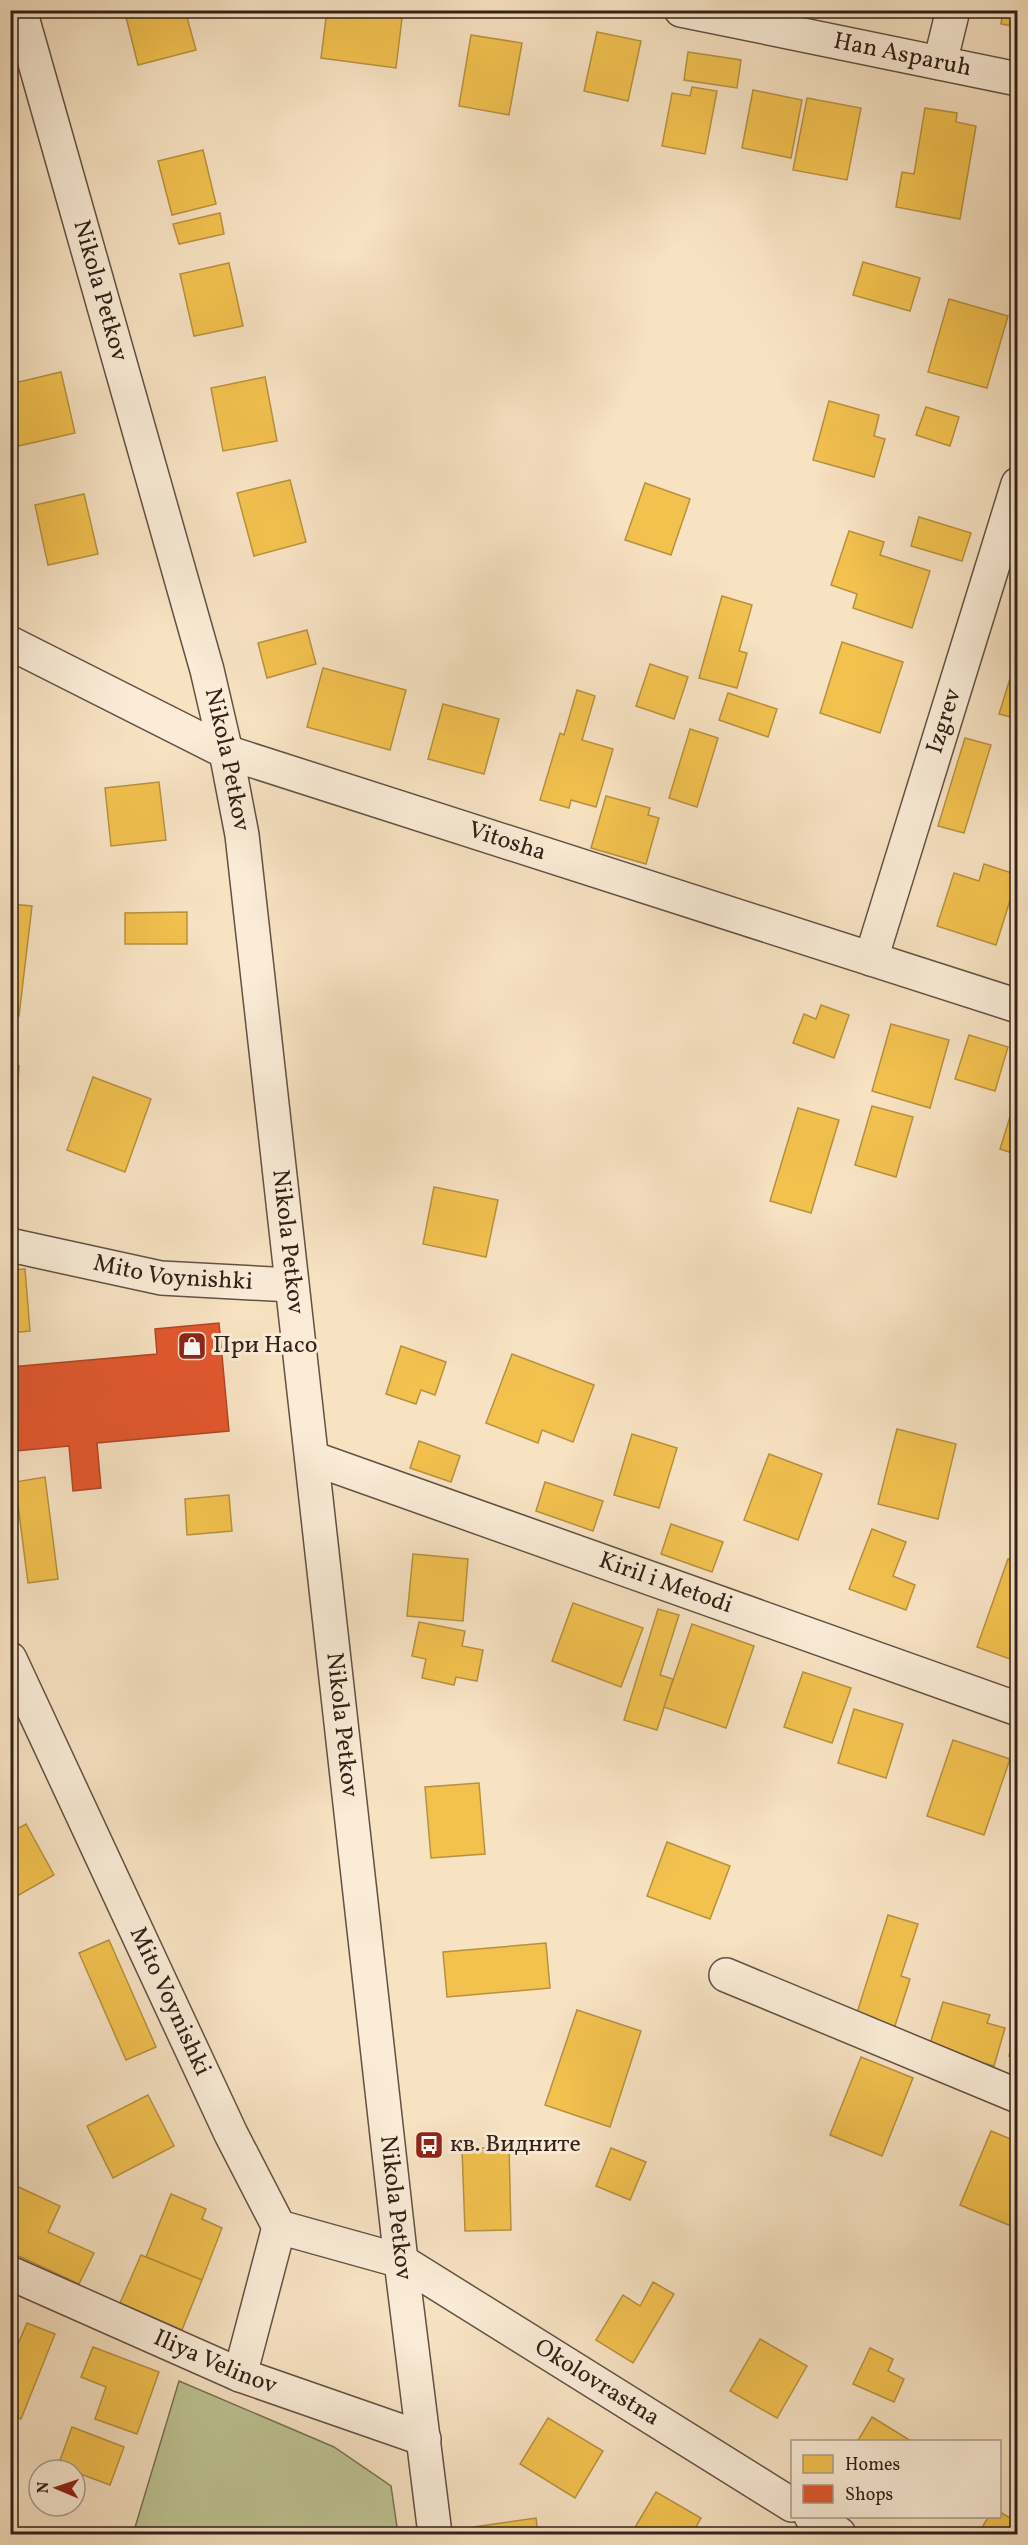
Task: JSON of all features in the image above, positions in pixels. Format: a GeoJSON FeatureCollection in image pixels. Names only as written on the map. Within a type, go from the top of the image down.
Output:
{"type":"FeatureCollection","features":[{"type":"Feature","properties":{"kind":"street","name":"Nikola Petkov"},"geometry":{"type":"LineString","coordinates":[[20,10],[204,658],[242,835],[401,2261],[435,2535]]}},
{"type":"Feature","properties":{"kind":"street","name":"Han Asparuh"},"geometry":{"type":"LineString","coordinates":[[681,10],[1017,79]]}},
{"type":"Feature","properties":{"kind":"street"},"geometry":{"type":"LineString","coordinates":[[940,63],[953,10]]}},
{"type":"Feature","properties":{"kind":"street","name":"Izgrev"},"geometry":{"type":"LineString","coordinates":[[872,959],[1017,484]]}},
{"type":"Feature","properties":{"kind":"street","name":"Vitosha"},"geometry":{"type":"LineString","coordinates":[[10,642],[226,752],[1017,1006]]}},
{"type":"Feature","properties":{"kind":"street","name":"Mito Voynishki"},"geometry":{"type":"LineString","coordinates":[[10,1232],[58,1255]]}},
{"type":"Feature","properties":{"kind":"street","name":"Mito Voynishki"},"geometry":{"type":"LineString","coordinates":[[10,1245],[161,1278],[291,1286]]}},
{"type":"Feature","properties":{"kind":"street","name":"Kiril i Metodi"},"geometry":{"type":"LineString","coordinates":[[312,1458],[1017,1709]]}},
{"type":"Feature","properties":{"kind":"street","name":"Mito Voynishki"},"geometry":{"type":"LineString","coordinates":[[10,1659],[231,2134],[279,2227]]}},
{"type":"Feature","properties":{"kind":"street"},"geometry":{"type":"LineString","coordinates":[[726,1975],[1017,2097]]}},
{"type":"Feature","properties":{"kind":"street"},"geometry":{"type":"LineString","coordinates":[[240,2375],[279,2227],[401,2261]]}},
{"type":"Feature","properties":{"kind":"street","name":"Okolovrastna"},"geometry":{"type":"LineString","coordinates":[[401,2261],[791,2504]]}},
{"type":"Feature","properties":{"kind":"street","name":"Iliya Velinov"},"geometry":{"type":"LineString","coordinates":[[10,2273],[240,2375],[424,2439]]}},
{"type":"Feature","properties":{"kind":"street"},"geometry":{"type":"LineString","coordinates":[[813,2518],[839,2535]]}},
{"type":"Feature","properties":{"kind":"green space"},"geometry":{"type":"Polygon","coordinates":[[[179,2381],[334,2447],[391,2486],[398,2534],[133,2534],[179,2381]]]}},
{"type":"Feature","properties":{"kind":"building: Homes"},"geometry":{"type":"Polygon","coordinates":[[[151,10],[185,10],[196,50],[138,65],[126,17],[151,10]]]}},
{"type":"Feature","properties":{"kind":"building: Homes"},"geometry":{"type":"Polygon","coordinates":[[[327,10],[402,18],[396,68],[321,58],[327,10]]]}},
{"type":"Feature","properties":{"kind":"building: Homes"},"geometry":{"type":"Polygon","coordinates":[[[1003,10],[1018,10],[1018,27],[1001,24],[1003,10]]]}},
{"type":"Feature","properties":{"kind":"building: Homes"},"geometry":{"type":"Polygon","coordinates":[[[597,32],[641,41],[628,101],[584,91],[597,32]]]}},
{"type":"Feature","properties":{"kind":"building: Homes"},"geometry":{"type":"Polygon","coordinates":[[[471,35],[522,43],[509,115],[459,106],[471,35]]]}},
{"type":"Feature","properties":{"kind":"building: Homes"},"geometry":{"type":"Polygon","coordinates":[[[688,52],[741,60],[737,88],[684,80],[688,52]]]}},
{"type":"Feature","properties":{"kind":"building: Homes"},"geometry":{"type":"Polygon","coordinates":[[[692,87],[717,91],[705,154],[662,146],[672,93],[690,96],[692,87]]]}},
{"type":"Feature","properties":{"kind":"building: Homes"},"geometry":{"type":"Polygon","coordinates":[[[753,90],[802,100],[791,158],[742,148],[753,90]]]}},
{"type":"Feature","properties":{"kind":"building: Homes"},"geometry":{"type":"Polygon","coordinates":[[[807,98],[861,108],[847,180],[793,170],[807,98]]]}},
{"type":"Feature","properties":{"kind":"building: Homes"},"geometry":{"type":"Polygon","coordinates":[[[925,108],[957,113],[956,122],[976,126],[960,219],[896,207],[902,172],[914,174],[925,108]]]}},
{"type":"Feature","properties":{"kind":"building: Homes"},"geometry":{"type":"Polygon","coordinates":[[[203,150],[216,204],[172,215],[158,161],[203,150]]]}},
{"type":"Feature","properties":{"kind":"building: Homes"},"geometry":{"type":"Polygon","coordinates":[[[220,213],[224,234],[179,244],[173,224],[220,213]]]}},
{"type":"Feature","properties":{"kind":"building: Homes"},"geometry":{"type":"Polygon","coordinates":[[[863,262],[920,278],[910,311],[853,295],[863,262]]]}},
{"type":"Feature","properties":{"kind":"building: Homes"},"geometry":{"type":"Polygon","coordinates":[[[229,263],[243,326],[194,336],[180,274],[229,263]]]}},
{"type":"Feature","properties":{"kind":"building: Homes"},"geometry":{"type":"Polygon","coordinates":[[[949,299],[1008,316],[987,388],[928,372],[949,299]]]}},
{"type":"Feature","properties":{"kind":"building: Homes"},"geometry":{"type":"Polygon","coordinates":[[[61,372],[75,433],[10,448],[10,384],[61,372]]]}},
{"type":"Feature","properties":{"kind":"building: Homes"},"geometry":{"type":"Polygon","coordinates":[[[265,377],[277,441],[223,451],[211,388],[265,377]]]}},
{"type":"Feature","properties":{"kind":"building: Homes"},"geometry":{"type":"Polygon","coordinates":[[[829,401],[879,415],[874,436],[885,439],[874,477],[813,460],[829,401]]]}},
{"type":"Feature","properties":{"kind":"building: Homes"},"geometry":{"type":"Polygon","coordinates":[[[926,407],[959,417],[950,446],[916,435],[926,407]]]}},
{"type":"Feature","properties":{"kind":"building: Homes"},"geometry":{"type":"Polygon","coordinates":[[[290,480],[306,542],[254,556],[237,493],[290,480]]]}},
{"type":"Feature","properties":{"kind":"building: Homes"},"geometry":{"type":"Polygon","coordinates":[[[645,483],[690,499],[671,555],[625,540],[645,483]]]}},
{"type":"Feature","properties":{"kind":"building: Homes"},"geometry":{"type":"Polygon","coordinates":[[[84,494],[98,554],[48,565],[35,505],[84,494]]]}},
{"type":"Feature","properties":{"kind":"building: Homes"},"geometry":{"type":"Polygon","coordinates":[[[919,517],[971,533],[962,561],[911,546],[919,517]]]}},
{"type":"Feature","properties":{"kind":"building: Homes"},"geometry":{"type":"Polygon","coordinates":[[[849,531],[884,542],[880,555],[930,571],[912,628],[853,608],[857,594],[831,585],[849,531]]]}},
{"type":"Feature","properties":{"kind":"building: Homes"},"geometry":{"type":"Polygon","coordinates":[[[722,596],[752,605],[739,651],[747,653],[737,688],[699,678],[722,596]]]}},
{"type":"Feature","properties":{"kind":"building: Homes"},"geometry":{"type":"Polygon","coordinates":[[[307,630],[316,664],[267,678],[258,643],[307,630]]]}},
{"type":"Feature","properties":{"kind":"building: Homes"},"geometry":{"type":"Polygon","coordinates":[[[842,642],[903,662],[880,733],[820,713],[842,642]]]}},
{"type":"Feature","properties":{"kind":"building: Homes"},"geometry":{"type":"Polygon","coordinates":[[[1018,653],[1018,719],[999,714],[1018,653]]]}},
{"type":"Feature","properties":{"kind":"building: Homes"},"geometry":{"type":"Polygon","coordinates":[[[650,664],[688,677],[674,719],[636,706],[650,664]]]}},
{"type":"Feature","properties":{"kind":"building: Homes"},"geometry":{"type":"Polygon","coordinates":[[[323,668],[406,690],[390,750],[307,727],[323,668]]]}},
{"type":"Feature","properties":{"kind":"building: Homes"},"geometry":{"type":"Polygon","coordinates":[[[577,690],[595,696],[582,740],[613,749],[596,807],[571,800],[569,808],[540,800],[560,733],[564,735],[577,690]]]}},
{"type":"Feature","properties":{"kind":"building: Homes"},"geometry":{"type":"Polygon","coordinates":[[[728,693],[777,709],[768,737],[719,720],[728,693]]]}},
{"type":"Feature","properties":{"kind":"building: Homes"},"geometry":{"type":"Polygon","coordinates":[[[443,704],[499,719],[484,774],[428,759],[443,704]]]}},
{"type":"Feature","properties":{"kind":"building: Homes"},"geometry":{"type":"Polygon","coordinates":[[[690,729],[718,738],[697,807],[669,798],[690,729]]]}},
{"type":"Feature","properties":{"kind":"building: Homes"},"geometry":{"type":"Polygon","coordinates":[[[965,738],[991,745],[964,833],[938,826],[965,738]]]}},
{"type":"Feature","properties":{"kind":"building: Homes"},"geometry":{"type":"Polygon","coordinates":[[[159,782],[166,840],[111,846],[105,788],[159,782]]]}},
{"type":"Feature","properties":{"kind":"building: Homes"},"geometry":{"type":"Polygon","coordinates":[[[606,796],[650,808],[648,815],[659,818],[646,864],[591,848],[606,796]]]}},
{"type":"Feature","properties":{"kind":"building: Homes"},"geometry":{"type":"Polygon","coordinates":[[[984,864],[1018,875],[996,945],[937,926],[954,873],[979,881],[984,864]]]}},
{"type":"Feature","properties":{"kind":"building: Homes"},"geometry":{"type":"Polygon","coordinates":[[[10,904],[32,906],[19,1016],[10,1015],[10,904]]]}},
{"type":"Feature","properties":{"kind":"building: Homes"},"geometry":{"type":"Polygon","coordinates":[[[187,912],[187,944],[125,944],[125,913],[187,912]]]}},
{"type":"Feature","properties":{"kind":"building: Homes"},"geometry":{"type":"Polygon","coordinates":[[[821,1005],[849,1015],[834,1058],[793,1043],[804,1014],[816,1019],[821,1005]]]}},
{"type":"Feature","properties":{"kind":"building: Homes"},"geometry":{"type":"Polygon","coordinates":[[[891,1024],[949,1040],[930,1108],[872,1091],[891,1024]]]}},
{"type":"Feature","properties":{"kind":"building: Homes"},"geometry":{"type":"Polygon","coordinates":[[[969,1035],[1008,1047],[995,1091],[955,1079],[969,1035]]]}},
{"type":"Feature","properties":{"kind":"building: Homes"},"geometry":{"type":"Polygon","coordinates":[[[10,1065],[19,1066],[15,1135],[10,1135],[10,1065]]]}},
{"type":"Feature","properties":{"kind":"building: Homes"},"geometry":{"type":"Polygon","coordinates":[[[93,1077],[151,1099],[125,1172],[67,1150],[93,1077]]]}},
{"type":"Feature","properties":{"kind":"building: Homes"},"geometry":{"type":"Polygon","coordinates":[[[1018,1091],[1018,1155],[1000,1149],[1018,1091]]]}},
{"type":"Feature","properties":{"kind":"building: Homes"},"geometry":{"type":"Polygon","coordinates":[[[872,1106],[913,1117],[896,1177],[855,1165],[872,1106]]]}},
{"type":"Feature","properties":{"kind":"building: Homes"},"geometry":{"type":"Polygon","coordinates":[[[798,1108],[839,1120],[811,1213],[770,1201],[798,1108]]]}},
{"type":"Feature","properties":{"kind":"building: Homes"},"geometry":{"type":"Polygon","coordinates":[[[434,1187],[498,1200],[486,1257],[423,1244],[434,1187]]]}},
{"type":"Feature","properties":{"kind":"building: Homes"},"geometry":{"type":"Polygon","coordinates":[[[25,1269],[30,1331],[10,1333],[10,1270],[25,1269]]]}},
{"type":"Feature","properties":{"kind":"building: Homes"},"geometry":{"type":"Polygon","coordinates":[[[401,1346],[446,1362],[435,1395],[421,1390],[416,1404],[386,1394],[401,1346]]]}},
{"type":"Feature","properties":{"kind":"building: Homes"},"geometry":{"type":"Polygon","coordinates":[[[512,1354],[594,1385],[573,1442],[542,1430],[538,1443],[486,1423],[512,1354]]]}},
{"type":"Feature","properties":{"kind":"building: Homes"},"geometry":{"type":"Polygon","coordinates":[[[897,1429],[956,1444],[938,1519],[878,1504],[897,1429]]]}},
{"type":"Feature","properties":{"kind":"building: Homes"},"geometry":{"type":"Polygon","coordinates":[[[632,1434],[677,1448],[659,1508],[614,1495],[632,1434]]]}},
{"type":"Feature","properties":{"kind":"building: Homes"},"geometry":{"type":"Polygon","coordinates":[[[419,1441],[460,1456],[451,1482],[410,1468],[419,1441]]]}},
{"type":"Feature","properties":{"kind":"building: Homes"},"geometry":{"type":"Polygon","coordinates":[[[769,1454],[822,1474],[798,1540],[744,1520],[769,1454]]]}},
{"type":"Feature","properties":{"kind":"building: Homes"},"geometry":{"type":"Polygon","coordinates":[[[45,1477],[58,1579],[28,1583],[15,1482],[45,1477]]]}},
{"type":"Feature","properties":{"kind":"building: Homes"},"geometry":{"type":"Polygon","coordinates":[[[545,1482],[603,1501],[593,1531],[536,1511],[545,1482]]]}},
{"type":"Feature","properties":{"kind":"building: Homes"},"geometry":{"type":"Polygon","coordinates":[[[229,1495],[232,1531],[187,1535],[185,1499],[229,1495]]]}},
{"type":"Feature","properties":{"kind":"building: Homes"},"geometry":{"type":"Polygon","coordinates":[[[671,1524],[723,1542],[712,1572],[661,1554],[671,1524]]]}},
{"type":"Feature","properties":{"kind":"building: Homes"},"geometry":{"type":"Polygon","coordinates":[[[872,1529],[906,1542],[893,1576],[915,1585],[906,1610],[849,1589],[872,1529]]]}},
{"type":"Feature","properties":{"kind":"building: Homes"},"geometry":{"type":"Polygon","coordinates":[[[413,1554],[468,1559],[463,1621],[407,1616],[413,1554]]]}},
{"type":"Feature","properties":{"kind":"building: Homes"},"geometry":{"type":"Polygon","coordinates":[[[1008,1559],[1018,1563],[1018,1662],[977,1647],[1008,1559]]]}},
{"type":"Feature","properties":{"kind":"building: Homes"},"geometry":{"type":"Polygon","coordinates":[[[573,1603],[643,1628],[621,1687],[552,1661],[573,1603]]]}},
{"type":"Feature","properties":{"kind":"building: Homes"},"geometry":{"type":"Polygon","coordinates":[[[658,1609],[679,1615],[660,1675],[673,1679],[657,1730],[624,1720],[658,1609]]]}},
{"type":"Feature","properties":{"kind":"building: Homes"},"geometry":{"type":"Polygon","coordinates":[[[419,1622],[465,1631],[462,1646],[483,1650],[477,1681],[456,1677],[454,1685],[422,1678],[426,1659],[412,1656],[419,1622]]]}},
{"type":"Feature","properties":{"kind":"building: Homes"},"geometry":{"type":"Polygon","coordinates":[[[692,1624],[754,1646],[726,1728],[664,1707],[692,1624]]]}},
{"type":"Feature","properties":{"kind":"building: Homes"},"geometry":{"type":"Polygon","coordinates":[[[803,1672],[851,1688],[832,1743],[784,1727],[803,1672]]]}},
{"type":"Feature","properties":{"kind":"building: Homes"},"geometry":{"type":"Polygon","coordinates":[[[854,1709],[903,1724],[886,1778],[838,1763],[854,1709]]]}},
{"type":"Feature","properties":{"kind":"building: Homes"},"geometry":{"type":"Polygon","coordinates":[[[953,1740],[1010,1759],[984,1835],[927,1816],[953,1740]]]}},
{"type":"Feature","properties":{"kind":"building: Homes"},"geometry":{"type":"Polygon","coordinates":[[[479,1783],[485,1854],[431,1858],[425,1787],[479,1783]]]}},
{"type":"Feature","properties":{"kind":"building: Homes"},"geometry":{"type":"Polygon","coordinates":[[[26,1824],[54,1875],[10,1900],[10,1833],[26,1824]]]}},
{"type":"Feature","properties":{"kind":"building: Homes"},"geometry":{"type":"Polygon","coordinates":[[[667,1842],[730,1866],[710,1919],[647,1896],[667,1842]]]}},
{"type":"Feature","properties":{"kind":"building: Homes"},"geometry":{"type":"Polygon","coordinates":[[[888,1915],[918,1924],[901,1976],[910,1979],[893,2032],[855,2019],[888,1915]]]}},
{"type":"Feature","properties":{"kind":"building: Homes"},"geometry":{"type":"Polygon","coordinates":[[[109,1940],[156,2047],[126,2060],[79,1953],[109,1940]]]}},
{"type":"Feature","properties":{"kind":"building: Homes"},"geometry":{"type":"Polygon","coordinates":[[[546,1943],[550,1988],[447,1997],[443,1952],[546,1943]]]}},
{"type":"Feature","properties":{"kind":"building: Homes"},"geometry":{"type":"Polygon","coordinates":[[[943,2002],[990,2015],[987,2023],[1005,2028],[994,2066],[929,2047],[943,2002]]]}},
{"type":"Feature","properties":{"kind":"building: Homes"},"geometry":{"type":"Polygon","coordinates":[[[577,2010],[641,2031],[610,2127],[545,2105],[577,2010]]]}},
{"type":"Feature","properties":{"kind":"building: Homes"},"geometry":{"type":"Polygon","coordinates":[[[1018,2030],[1018,2059],[1009,2056],[1018,2030]]]}},
{"type":"Feature","properties":{"kind":"building: Homes"},"geometry":{"type":"Polygon","coordinates":[[[861,2057],[913,2078],[882,2156],[830,2135],[861,2057]]]}},
{"type":"Feature","properties":{"kind":"building: Homes"},"geometry":{"type":"Polygon","coordinates":[[[148,2095],[174,2146],[113,2178],[87,2126],[148,2095]]]}},
{"type":"Feature","properties":{"kind":"building: Homes"},"geometry":{"type":"Polygon","coordinates":[[[991,2131],[1018,2142],[1018,2209],[1011,2226],[960,2205],[991,2131]]]}},
{"type":"Feature","properties":{"kind":"building: Homes"},"geometry":{"type":"Polygon","coordinates":[[[509,2147],[511,2230],[465,2231],[462,2149],[509,2147]]]}},
{"type":"Feature","properties":{"kind":"building: Homes"},"geometry":{"type":"Polygon","coordinates":[[[611,2148],[646,2162],[630,2200],[596,2186],[611,2148]]]}},
{"type":"Feature","properties":{"kind":"building: Homes"},"geometry":{"type":"Polygon","coordinates":[[[10,2183],[60,2206],[48,2232],[94,2253],[79,2284],[10,2252],[10,2183]]]}},
{"type":"Feature","properties":{"kind":"building: Homes"},"geometry":{"type":"Polygon","coordinates":[[[171,2194],[206,2209],[202,2219],[222,2228],[202,2280],[146,2257],[171,2194]]]}},
{"type":"Feature","properties":{"kind":"building: Homes"},"geometry":{"type":"Polygon","coordinates":[[[141,2255],[202,2280],[182,2330],[120,2303],[141,2255]]]}},
{"type":"Feature","properties":{"kind":"building: Homes"},"geometry":{"type":"Polygon","coordinates":[[[653,2282],[674,2294],[633,2363],[596,2340],[623,2295],[640,2306],[653,2282]]]}},
{"type":"Feature","properties":{"kind":"building: Homes"},"geometry":{"type":"Polygon","coordinates":[[[27,2323],[55,2334],[21,2419],[10,2415],[10,2363],[27,2323]]]}},
{"type":"Feature","properties":{"kind":"building: Homes"},"geometry":{"type":"Polygon","coordinates":[[[760,2339],[807,2366],[777,2418],[730,2391],[760,2339]]]}},
{"type":"Feature","properties":{"kind":"building: Homes"},"geometry":{"type":"Polygon","coordinates":[[[93,2347],[159,2372],[137,2434],[95,2419],[106,2387],[81,2377],[93,2347]]]}},
{"type":"Feature","properties":{"kind":"building: Homes"},"geometry":{"type":"Polygon","coordinates":[[[870,2348],[893,2359],[888,2371],[904,2379],[894,2402],[853,2384],[870,2348]]]}},
{"type":"Feature","properties":{"kind":"building: Homes"},"geometry":{"type":"Polygon","coordinates":[[[872,2417],[909,2440],[858,2440],[872,2417]]]}},
{"type":"Feature","properties":{"kind":"building: Homes"},"geometry":{"type":"Polygon","coordinates":[[[548,2418],[603,2451],[575,2498],[520,2464],[548,2418]]]}},
{"type":"Feature","properties":{"kind":"building: Homes"},"geometry":{"type":"Polygon","coordinates":[[[72,2427],[124,2447],[110,2485],[87,2476],[87,2458],[61,2458],[72,2427]]]}},
{"type":"Feature","properties":{"kind":"building: Homes"},"geometry":{"type":"Polygon","coordinates":[[[656,2492],[701,2518],[692,2534],[631,2534],[656,2492]]]}},
{"type":"Feature","properties":{"kind":"building: Homes"},"geometry":{"type":"Polygon","coordinates":[[[1001,2513],[1018,2523],[1018,2534],[978,2534],[988,2518],[1001,2518],[1001,2513]]]}},
{"type":"Feature","properties":{"kind":"building: Homes"},"geometry":{"type":"Polygon","coordinates":[[[536,2518],[538,2534],[475,2534],[474,2527],[536,2518]]]}},
{"type":"Feature","properties":{"kind":"building: Shops"},"geometry":{"type":"Polygon","coordinates":[[[219,1323],[229,1431],[97,1443],[101,1488],[73,1491],[69,1446],[16,1451],[10,1395],[10,1367],[157,1354],[155,1329],[219,1323]]]}},
{"type":"Feature","properties":{"kind":"place","name":"При Насо"},"geometry":{"type":"Point","coordinates":[192,1346]}},
{"type":"Feature","properties":{"kind":"place","name":"кв. Видните"},"geometry":{"type":"Point","coordinates":[429,2145]}}]}
